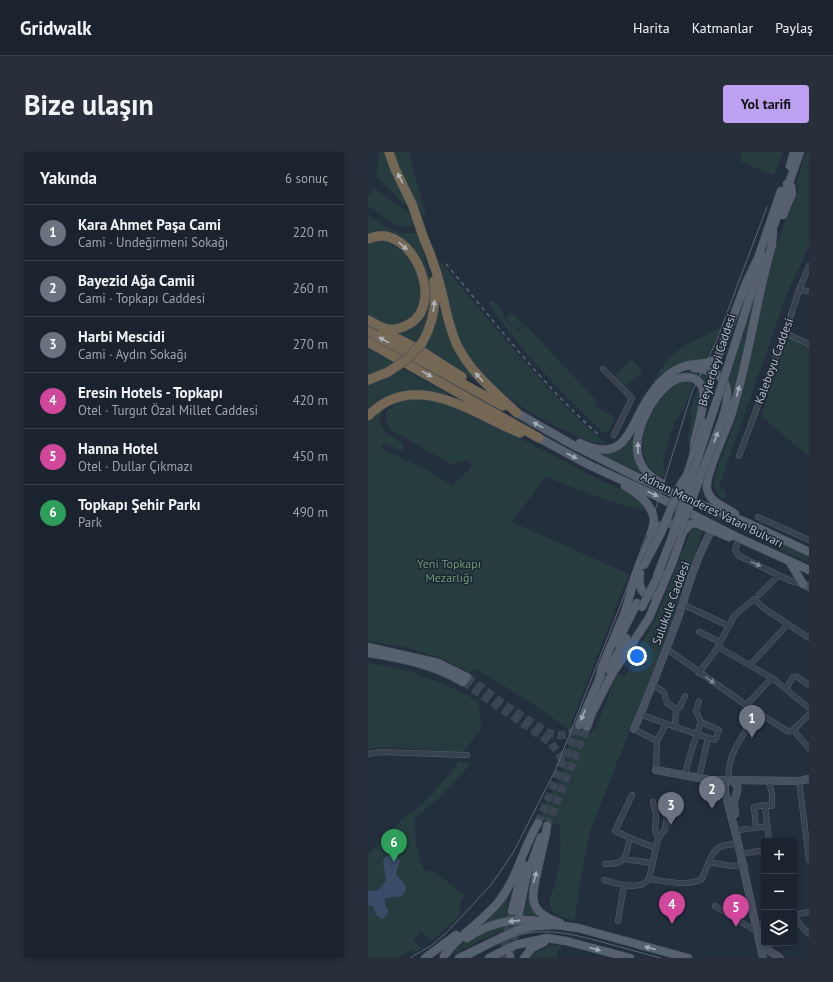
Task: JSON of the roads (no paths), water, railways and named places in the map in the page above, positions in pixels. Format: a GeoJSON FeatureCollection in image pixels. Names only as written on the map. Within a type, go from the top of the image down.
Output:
{"type":"FeatureCollection","features":[{"type":"Feature","properties":{"kind":"highway"},"geometry":{"type":"LineString","coordinates":[[389,152],[412,204],[438,277],[450,330],[459,349],[483,381],[517,414]]}},
{"type":"Feature","properties":{"kind":"highway"},"geometry":{"type":"LineString","coordinates":[[368,239],[381,235],[388,236],[404,246],[416,261],[422,276],[425,292],[424,303],[420,315],[404,327],[396,329],[386,328],[368,321]]}},
{"type":"Feature","properties":{"kind":"highway"},"geometry":{"type":"LineString","coordinates":[[368,380],[388,372],[406,360],[422,343],[433,318],[436,298],[434,279],[424,239]]}},
{"type":"Feature","properties":{"kind":"highway"},"geometry":{"type":"LineString","coordinates":[[368,321],[420,350],[492,399]]}},
{"type":"Feature","properties":{"kind":"highway"},"geometry":{"type":"LineString","coordinates":[[368,331],[517,414]]}},
{"type":"Feature","properties":{"kind":"highway"},"geometry":{"type":"LineString","coordinates":[[368,342],[539,438]]}},
{"type":"Feature","properties":{"kind":"highway"},"geometry":{"type":"LineString","coordinates":[[368,416],[383,403],[393,398],[414,394],[424,395],[453,402],[512,430],[539,438]]}},
{"type":"Feature","properties":{"kind":"main road","name":"Beylerbeyi Caddesi"},"geometry":{"type":"LineString","coordinates":[[785,185],[794,152]]}},
{"type":"Feature","properties":{"kind":"main road","name":"Beylerbeyi Caddesi"},"geometry":{"type":"LineString","coordinates":[[657,576],[682,505],[757,260],[785,185],[800,152]]}},
{"type":"Feature","properties":{"kind":"main road","name":"Beylerbeyi Caddesi"},"geometry":{"type":"LineString","coordinates":[[686,475],[769,239],[792,194],[792,188],[785,185]]}},
{"type":"Feature","properties":{"kind":"main road"},"geometry":{"type":"LineString","coordinates":[[741,520],[713,500],[708,491],[707,483],[708,475],[722,441],[738,392],[772,245],[774,228]]}},
{"type":"Feature","properties":{"kind":"main road"},"geometry":{"type":"LineString","coordinates":[[559,437],[571,439],[598,450],[607,450],[617,446],[630,434],[648,398],[668,375],[687,366],[710,363],[718,357],[746,283],[757,260]]}},
{"type":"Feature","properties":{"kind":"main road"},"geometry":{"type":"LineString","coordinates":[[599,680],[640,605],[667,560],[721,423],[727,403],[728,392],[724,382],[716,374],[703,369],[692,368],[676,373],[662,381]]}},
{"type":"Feature","properties":{"kind":"main road"},"geometry":{"type":"LineString","coordinates":[[679,496],[645,472],[638,456],[637,447],[638,437],[644,420],[653,402],[664,388],[683,377],[691,377],[700,382],[703,389],[704,397],[695,439],[694,453]]}},
{"type":"Feature","properties":{"kind":"main road"},"geometry":{"type":"LineString","coordinates":[[517,414],[602,460],[679,496],[741,520]]}},
{"type":"Feature","properties":{"kind":"main road"},"geometry":{"type":"LineString","coordinates":[[539,438],[605,472],[615,482],[632,490],[647,505],[654,518],[650,540]]}},
{"type":"Feature","properties":{"kind":"main road","name":"Adnan Menderes Vatan Bulvarı"},"geometry":{"type":"LineString","coordinates":[[605,472],[739,538],[809,570]]}},
{"type":"Feature","properties":{"kind":"main road"},"geometry":{"type":"LineString","coordinates":[[663,585],[652,596],[644,593],[639,582],[640,574],[661,533],[686,475]]}},
{"type":"Feature","properties":{"kind":"main road"},"geometry":{"type":"LineString","coordinates":[[593,711],[598,695],[640,605],[655,567],[686,475]]}},
{"type":"Feature","properties":{"kind":"main road","name":"Adnan Menderes Vatan Bulvarı"},"geometry":{"type":"LineString","coordinates":[[741,520],[809,552]]}},
{"type":"Feature","properties":{"kind":"main road"},"geometry":{"type":"LineString","coordinates":[[668,523],[675,524],[679,527],[681,534],[680,539],[673,562],[649,618],[612,674],[593,711],[583,726],[602,667],[628,605],[636,574],[650,540],[659,526],[668,523]]}},
{"type":"Feature","properties":{"kind":"main road"},"geometry":{"type":"LineString","coordinates":[[680,539],[687,526],[693,524],[700,525],[725,536],[739,538]]}},
{"type":"Feature","properties":{"kind":"main road"},"geometry":{"type":"LineString","coordinates":[[789,560],[806,586]]}},
{"type":"Feature","properties":{"kind":"main road"},"geometry":{"type":"LineString","coordinates":[[368,647],[434,662],[446,666],[465,679],[430,667],[368,653]]}},
{"type":"Feature","properties":{"kind":"main road"},"geometry":{"type":"LineString","coordinates":[[552,925],[542,921],[525,920],[497,924],[469,936],[444,956],[452,945],[484,918],[500,899],[509,886],[538,823],[537,830],[519,880],[515,912],[532,860],[546,826],[546,833],[532,896],[538,910],[544,916],[569,926],[688,958]]}},
{"type":"Feature","properties":{"kind":"main road"},"geometry":{"type":"LineString","coordinates":[[425,958],[464,929],[486,908],[496,896],[524,854]]}},
{"type":"Feature","properties":{"kind":"main road"},"geometry":{"type":"LineString","coordinates":[[459,958],[510,932],[524,928],[552,925],[569,926]]}},
{"type":"Feature","properties":{"kind":"main road"},"geometry":{"type":"LineString","coordinates":[[489,958],[515,945],[547,938],[630,958]]}},
{"type":"Feature","properties":{"kind":"main road"},"geometry":{"type":"LineString","coordinates":[[524,958],[529,950],[535,946],[548,941],[560,940]]}},
{"type":"Feature","properties":{"kind":"street","name":"Kaleboyu Caddesi"},"geometry":{"type":"LineString","coordinates":[[739,456],[809,266]]}},
{"type":"Feature","properties":{"kind":"street"},"geometry":{"type":"LineString","coordinates":[[799,290],[809,291]]}},
{"type":"Feature","properties":{"kind":"street"},"geometry":{"type":"LineString","coordinates":[[785,333],[809,344]]}},
{"type":"Feature","properties":{"kind":"street"},"geometry":{"type":"LineString","coordinates":[[603,369],[632,398],[614,435]]}},
{"type":"Feature","properties":{"kind":"street"},"geometry":{"type":"LineString","coordinates":[[758,517],[809,540]]}},
{"type":"Feature","properties":{"kind":"street","name":"Sulukule Caddesi"},"geometry":{"type":"LineString","coordinates":[[634,729],[667,649],[693,572],[705,542],[712,530]]}},
{"type":"Feature","properties":{"kind":"street"},"geometry":{"type":"LineString","coordinates":[[739,538],[735,550],[739,556],[791,581],[806,586]]}},
{"type":"Feature","properties":{"kind":"street"},"geometry":{"type":"LineString","coordinates":[[759,595],[779,575]]}},
{"type":"Feature","properties":{"kind":"street"},"geometry":{"type":"LineString","coordinates":[[699,673],[719,645],[734,616],[754,599],[765,609],[809,638]]}},
{"type":"Feature","properties":{"kind":"street"},"geometry":{"type":"LineString","coordinates":[[682,604],[729,626]]}},
{"type":"Feature","properties":{"kind":"street"},"geometry":{"type":"LineString","coordinates":[[750,665],[788,624]]}},
{"type":"Feature","properties":{"kind":"street"},"geometry":{"type":"LineString","coordinates":[[699,632],[772,678],[809,708]]}},
{"type":"Feature","properties":{"kind":"street"},"geometry":{"type":"LineString","coordinates":[[667,649],[746,706],[758,712],[782,729],[789,732],[793,730],[809,715]]}},
{"type":"Feature","properties":{"kind":"street"},"geometry":{"type":"LineString","coordinates":[[786,689],[793,677],[797,677],[809,685]]}},
{"type":"Feature","properties":{"kind":"street"},"geometry":{"type":"LineString","coordinates":[[746,706],[772,678]]}},
{"type":"Feature","properties":{"kind":"street"},"geometry":{"type":"LineString","coordinates":[[653,685],[664,692],[667,703],[676,709]]}},
{"type":"Feature","properties":{"kind":"street"},"geometry":{"type":"LineString","coordinates":[[676,709],[680,707],[685,696]]}},
{"type":"Feature","properties":{"kind":"street"},"geometry":{"type":"LineString","coordinates":[[640,714],[714,740],[720,730],[702,722],[696,711],[700,701]]}},
{"type":"Feature","properties":{"kind":"street"},"geometry":{"type":"LineString","coordinates":[[675,727],[676,709]]}},
{"type":"Feature","properties":{"kind":"street"},"geometry":{"type":"LineString","coordinates":[[758,712],[734,750],[730,760],[728,772],[731,780],[738,785],[734,808],[744,865],[760,927]]}},
{"type":"Feature","properties":{"kind":"street"},"geometry":{"type":"LineString","coordinates":[[685,775],[697,733],[702,722]]}},
{"type":"Feature","properties":{"kind":"street"},"geometry":{"type":"LineString","coordinates":[[666,724],[657,741],[656,770],[718,781],[799,782],[809,779]]}},
{"type":"Feature","properties":{"kind":"street"},"geometry":{"type":"LineString","coordinates":[[634,729],[657,741]]}},
{"type":"Feature","properties":{"kind":"street"},"geometry":{"type":"LineString","coordinates":[[793,730],[809,748]]}},
{"type":"Feature","properties":{"kind":"street"},"geometry":{"type":"LineString","coordinates":[[699,778],[708,738]]}},
{"type":"Feature","properties":{"kind":"street"},"geometry":{"type":"LineString","coordinates":[[368,754],[380,752],[467,755]]}},
{"type":"Feature","properties":{"kind":"street"},"geometry":{"type":"LineString","coordinates":[[731,780],[726,782],[725,787],[738,843],[742,853]]}},
{"type":"Feature","properties":{"kind":"street"},"geometry":{"type":"LineString","coordinates":[[756,828],[754,807],[765,805],[772,806],[772,794],[769,781]]}},
{"type":"Feature","properties":{"kind":"street"},"geometry":{"type":"LineString","coordinates":[[799,782],[809,860]]}},
{"type":"Feature","properties":{"kind":"street"},"geometry":{"type":"LineString","coordinates":[[632,795],[614,831],[656,848]]}},
{"type":"Feature","properties":{"kind":"street"},"geometry":{"type":"LineString","coordinates":[[654,802],[656,815],[655,830],[658,839]]}},
{"type":"Feature","properties":{"kind":"street"},"geometry":{"type":"LineString","coordinates":[[604,880],[624,885],[642,885],[646,883],[649,878],[658,839],[665,829],[669,803]]}},
{"type":"Feature","properties":{"kind":"street"},"geometry":{"type":"LineString","coordinates":[[765,805],[769,838]]}},
{"type":"Feature","properties":{"kind":"street"},"geometry":{"type":"LineString","coordinates":[[739,830],[767,826]]}},
{"type":"Feature","properties":{"kind":"street"},"geometry":{"type":"LineString","coordinates":[[606,864],[618,864],[624,859],[630,838]]}},
{"type":"Feature","properties":{"kind":"street"},"geometry":{"type":"LineString","coordinates":[[649,878],[683,884],[696,882],[702,879],[708,862],[717,850],[721,847],[738,843]]}},
{"type":"Feature","properties":{"kind":"street"},"geometry":{"type":"LineString","coordinates":[[742,853],[761,850]]}},
{"type":"Feature","properties":{"kind":"street"},"geometry":{"type":"LineString","coordinates":[[624,859],[652,863]]}},
{"type":"Feature","properties":{"kind":"street"},"geometry":{"type":"LineString","coordinates":[[708,862],[732,866],[744,865]]}},
{"type":"Feature","properties":{"kind":"street"},"geometry":{"type":"LineString","coordinates":[[618,921],[624,885]]}},
{"type":"Feature","properties":{"kind":"street"},"geometry":{"type":"LineString","coordinates":[[715,906],[760,927]]}},
{"type":"Feature","properties":{"kind":"street"},"geometry":{"type":"LineString","coordinates":[[797,915],[809,912]]}},
{"type":"Feature","properties":{"kind":"street"},"geometry":{"type":"LineString","coordinates":[[797,920],[802,928],[809,934]]}},
{"type":"Feature","properties":{"kind":"street"},"geometry":{"type":"LineString","coordinates":[[759,958],[763,946]]}},
{"type":"Feature","properties":{"kind":"street"},"geometry":{"type":"LineString","coordinates":[[763,946],[763,958]]}},
{"type":"Feature","properties":{"kind":"street"},"geometry":{"type":"LineString","coordinates":[[764,946],[777,956]]}},
{"type":"Feature","properties":{"kind":"street"},"geometry":{"type":"LineString","coordinates":[[767,958],[777,956]]}},
{"type":"Feature","properties":{"kind":"water"},"geometry":{"type":"Polygon","coordinates":[[[391,854],[400,860],[396,874],[406,886],[404,894],[401,896],[385,899],[385,905],[388,910],[387,915],[382,919],[377,916],[373,906],[368,905],[368,891],[378,890],[386,881],[383,860],[386,856],[391,854]]]}},
{"type":"Feature","properties":{"kind":"tunnel"},"geometry":{"type":"LineString","coordinates":[[467,677],[508,707],[547,732],[556,735],[564,735],[572,732],[579,725]]}},
{"type":"Feature","properties":{"kind":"tunnel"},"geometry":{"type":"LineString","coordinates":[[463,682],[551,743],[564,764]]}},
{"type":"Feature","properties":{"kind":"tunnel"},"geometry":{"type":"LineString","coordinates":[[547,826],[587,727]]}},
{"type":"Feature","properties":{"kind":"tunnel"},"geometry":{"type":"LineString","coordinates":[[538,823],[577,729]]}},
{"type":"Feature","properties":{"kind":"tunnel"},"geometry":{"type":"LineString","coordinates":[[502,958],[512,911]]}},
{"type":"Feature","properties":{"kind":"tunnel"},"geometry":{"type":"LineString","coordinates":[[511,952],[519,914]]}},
{"type":"Feature","properties":{"kind":"tram line"},"geometry":{"type":"LineString","coordinates":[[410,958],[432,945],[446,933],[491,885],[513,853],[555,771],[619,609],[654,514],[692,392],[716,342],[767,207]]}},
{"type":"Feature","properties":{"kind":"tram line"},"geometry":{"type":"LineString","coordinates":[[470,958],[509,938],[533,932],[563,933],[661,958]]}},
{"type":"Feature","properties":{"kind":"railway"},"geometry":{"type":"LineString","coordinates":[[446,264],[539,375],[579,417],[600,436]]}},
{"type":"Feature","properties":{"kind":"place","name":"Kara Ahmet Paşa Cami"},"geometry":{"type":"Point","coordinates":[752,738]}},
{"type":"Feature","properties":{"kind":"place","name":"Bayezid Ağa Camii"},"geometry":{"type":"Point","coordinates":[712,809]}},
{"type":"Feature","properties":{"kind":"place","name":"Harbi Mescidi"},"geometry":{"type":"Point","coordinates":[671,825]}},
{"type":"Feature","properties":{"kind":"place","name":"Topkapı Şehir Parkı"},"geometry":{"type":"Point","coordinates":[394,862]}},
{"type":"Feature","properties":{"kind":"place","name":"Eresin Hotels - Topkapı"},"geometry":{"type":"Point","coordinates":[672,924]}},
{"type":"Feature","properties":{"kind":"place","name":"Hanna Hotel"},"geometry":{"type":"Point","coordinates":[736,927]}},
{"type":"Feature","properties":{"kind":"park label","name":"Yeni Topkapı Mezarlığı"},"geometry":{"type":"Point","coordinates":[449,571]}}]}
